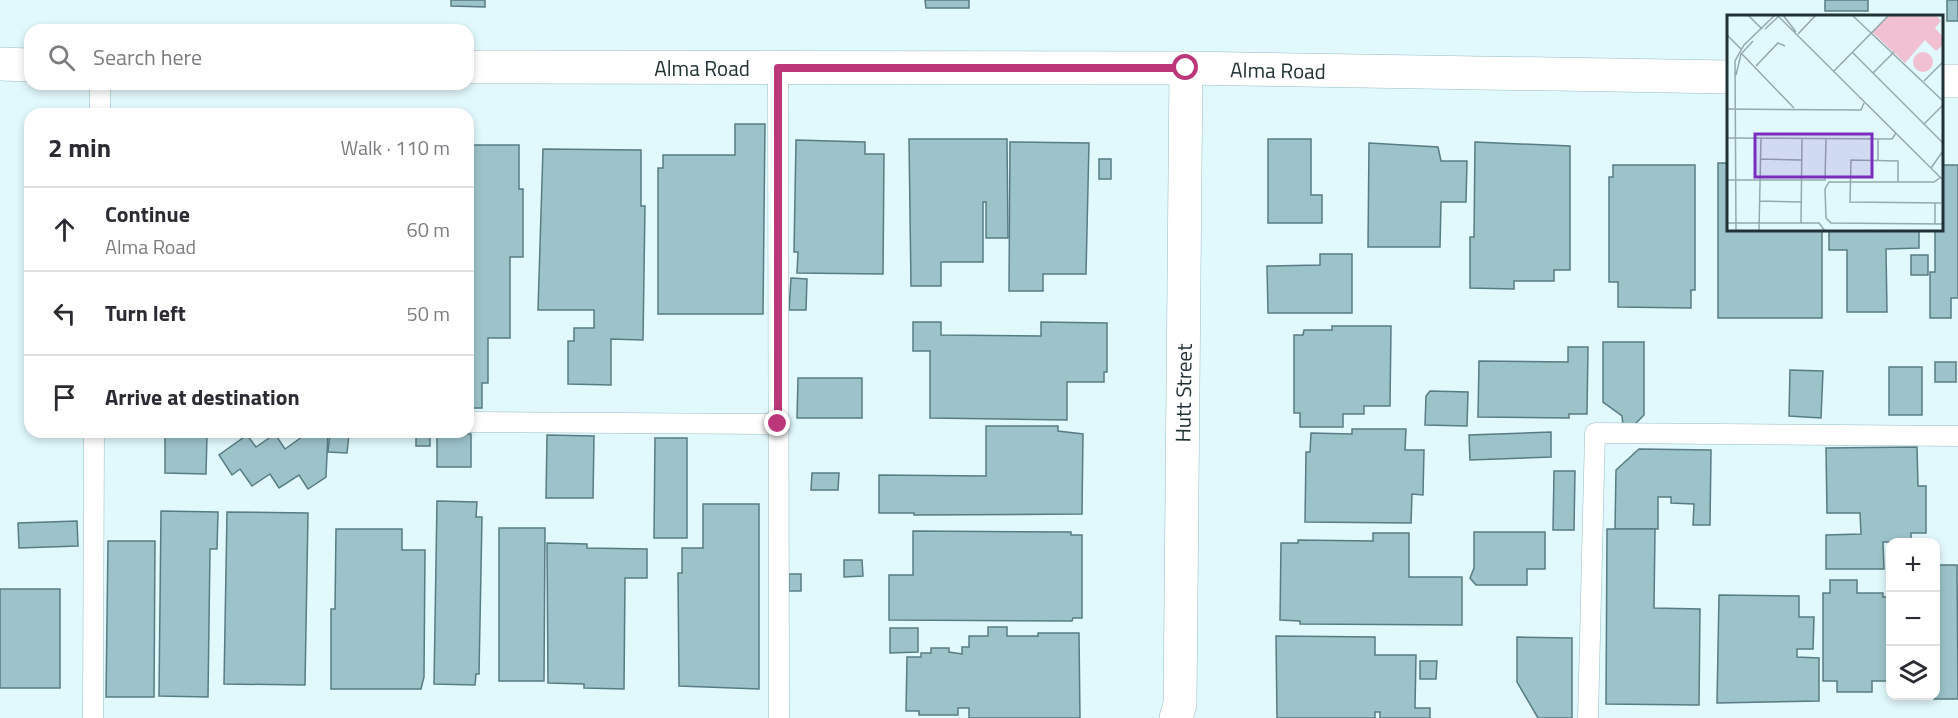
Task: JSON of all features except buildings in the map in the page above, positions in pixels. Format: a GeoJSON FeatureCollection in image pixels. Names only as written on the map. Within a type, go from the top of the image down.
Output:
{"type":"FeatureCollection","features":[{"type":"Feature","properties":{"kind":"street"},"geometry":{"type":"LineString","coordinates":[[0,64],[24,65]]}},
{"type":"Feature","properties":{"kind":"street","name":"Alma Road"},"geometry":{"type":"LineString","coordinates":[[474,67],[1186,68],[1727,77]]}},
{"type":"Feature","properties":{"kind":"street","name":"Hutt Street"},"geometry":{"type":"LineString","coordinates":[[1176,718],[1180,704],[1186,68]]}},
{"type":"Feature","properties":{"kind":"lane"},"geometry":{"type":"LineString","coordinates":[[778,68],[779,718]]}},
{"type":"Feature","properties":{"kind":"lane"},"geometry":{"type":"LineString","coordinates":[[100,90],[100,108]]}},
{"type":"Feature","properties":{"kind":"lane"},"geometry":{"type":"LineString","coordinates":[[474,422],[778,424]]}},
{"type":"Feature","properties":{"kind":"lane"},"geometry":{"type":"LineString","coordinates":[[1588,718],[1595,433],[1958,436]]}},
{"type":"Feature","properties":{"kind":"lane"},"geometry":{"type":"LineString","coordinates":[[93,718],[94,438]]}},
{"type":"Feature","properties":{"kind":"route"},"geometry":{"type":"LineString","coordinates":[[778,424],[778,68],[1186,68]]}}]}
